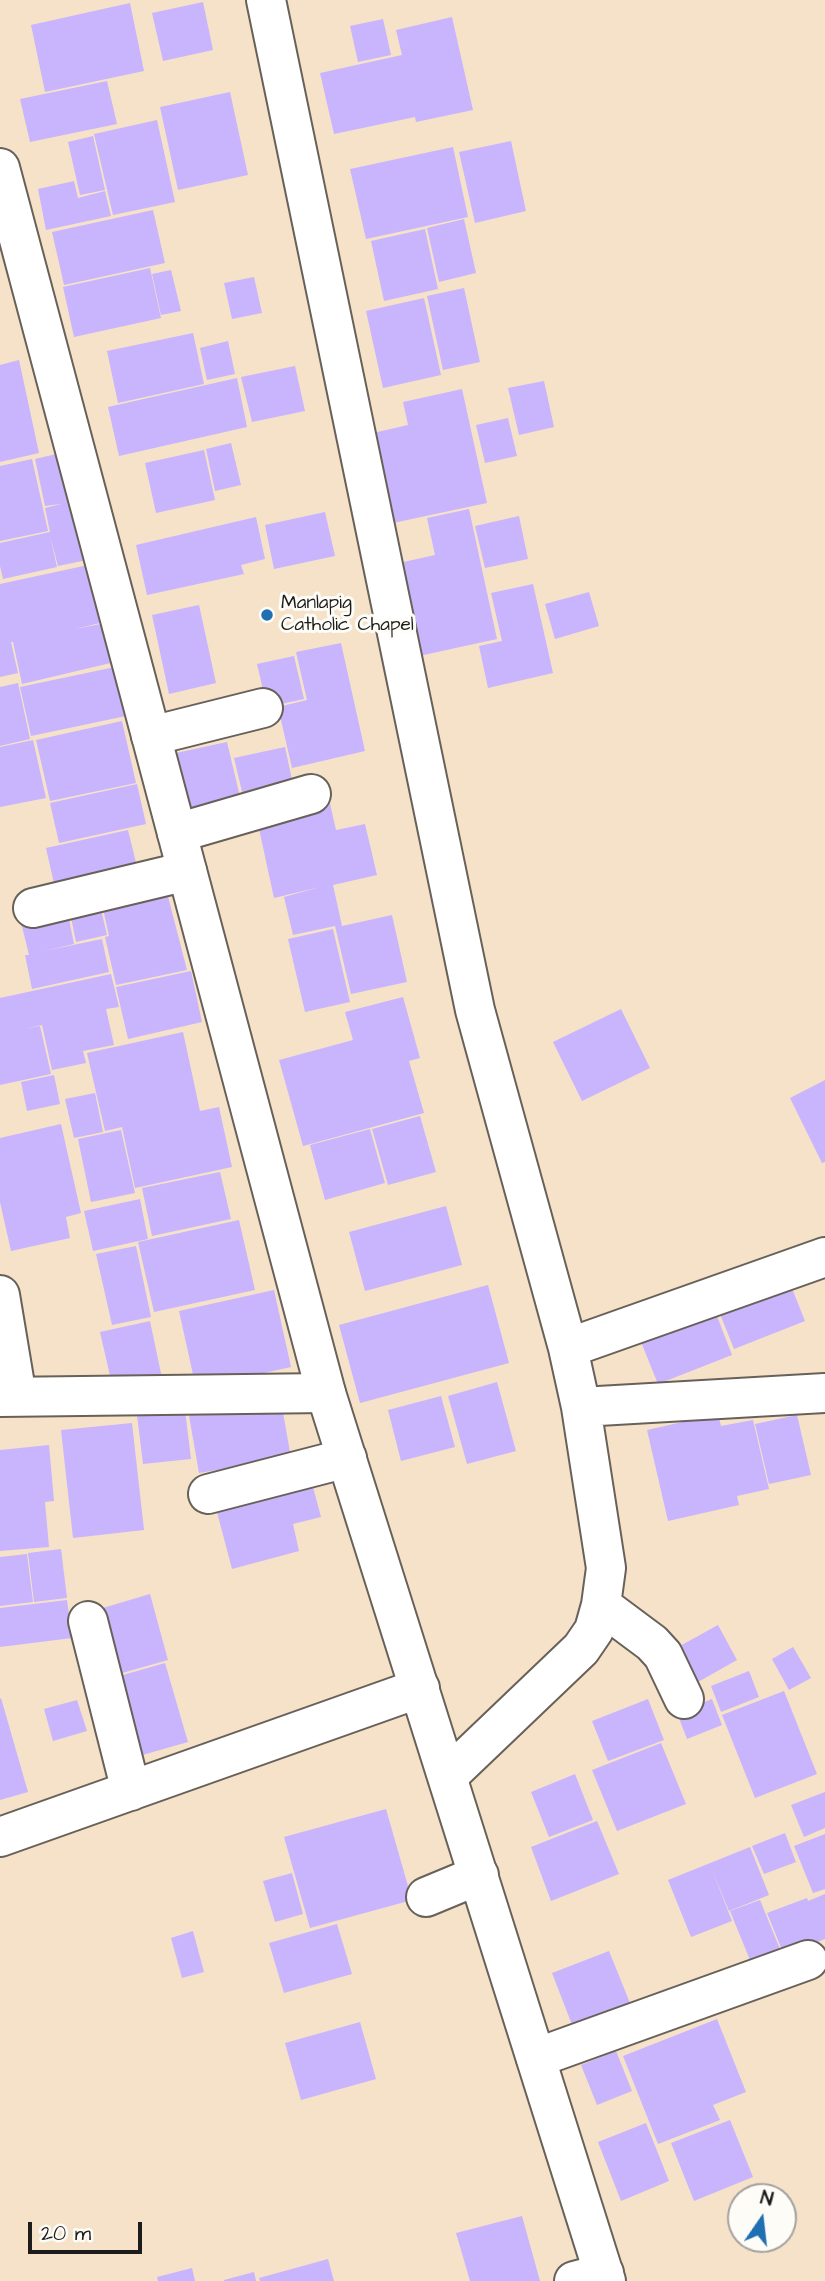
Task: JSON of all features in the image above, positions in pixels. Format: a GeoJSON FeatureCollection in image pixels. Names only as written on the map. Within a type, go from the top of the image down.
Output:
{"type":"FeatureCollection","features":[{"type":"Feature","properties":{"kind":"street"},"geometry":{"type":"LineString","coordinates":[[266,0],[475,1010],[568,1349],[581,1407],[606,1568],[601,1605],[594,1630],[581,1649],[448,1776]]}},
{"type":"Feature","properties":{"kind":"street"},"geometry":{"type":"LineString","coordinates":[[0,168],[326,1392],[536,2058],[595,2278]]}},
{"type":"Feature","properties":{"kind":"street"},"geometry":{"type":"LineString","coordinates":[[151,736],[263,708]]}},
{"type":"Feature","properties":{"kind":"street"},"geometry":{"type":"LineString","coordinates":[[177,834],[311,794]]}},
{"type":"Feature","properties":{"kind":"street"},"geometry":{"type":"LineString","coordinates":[[33,908],[187,871]]}},
{"type":"Feature","properties":{"kind":"street"},"geometry":{"type":"LineString","coordinates":[[568,1349],[825,1256]]}},
{"type":"Feature","properties":{"kind":"street"},"geometry":{"type":"LineString","coordinates":[[0,1294],[9,1397],[326,1392]]}},
{"type":"Feature","properties":{"kind":"street"},"geometry":{"type":"LineString","coordinates":[[581,1407],[825,1393]]}},
{"type":"Feature","properties":{"kind":"street"},"geometry":{"type":"LineString","coordinates":[[208,1494],[347,1458]]}},
{"type":"Feature","properties":{"kind":"street"},"geometry":{"type":"LineString","coordinates":[[601,1605],[652,1643],[663,1655],[684,1699]]}},
{"type":"Feature","properties":{"kind":"street"},"geometry":{"type":"LineString","coordinates":[[88,1621],[131,1791]]}},
{"type":"Feature","properties":{"kind":"street"},"geometry":{"type":"LineString","coordinates":[[0,1837],[419,1688]]}},
{"type":"Feature","properties":{"kind":"street"},"geometry":{"type":"LineString","coordinates":[[426,1897],[479,1875]]}},
{"type":"Feature","properties":{"kind":"street"},"geometry":{"type":"LineString","coordinates":[[536,2058],[808,1960]]}},
{"type":"Feature","properties":{"kind":"building"},"geometry":{"type":"Polygon","coordinates":[[[203,2],[213,50],[163,61],[152,13],[203,2]]]}},
{"type":"Feature","properties":{"kind":"building"},"geometry":{"type":"Polygon","coordinates":[[[130,3],[144,71],[45,92],[31,25],[130,3]]]}},
{"type":"Feature","properties":{"kind":"building"},"geometry":{"type":"Polygon","coordinates":[[[452,17],[473,110],[416,122],[415,117],[334,134],[320,73],[402,55],[396,30],[452,17]]]}},
{"type":"Feature","properties":{"kind":"building"},"geometry":{"type":"Polygon","coordinates":[[[383,19],[391,55],[358,62],[350,26],[383,19]]]}},
{"type":"Feature","properties":{"kind":"building"},"geometry":{"type":"Polygon","coordinates":[[[107,81],[117,124],[30,142],[20,99],[107,81]]]}},
{"type":"Feature","properties":{"kind":"building"},"geometry":{"type":"Polygon","coordinates":[[[230,92],[248,175],[178,190],[160,107],[230,92]]]}},
{"type":"Feature","properties":{"kind":"building"},"geometry":{"type":"Polygon","coordinates":[[[157,120],[175,202],[113,215],[94,134],[157,120]]]}},
{"type":"Feature","properties":{"kind":"building"},"geometry":{"type":"Polygon","coordinates":[[[93,136],[105,190],[80,195],[68,142],[93,136]]]}},
{"type":"Feature","properties":{"kind":"building"},"geometry":{"type":"Polygon","coordinates":[[[511,141],[526,211],[475,223],[459,152],[511,141]]]}},
{"type":"Feature","properties":{"kind":"building"},"geometry":{"type":"Polygon","coordinates":[[[453,147],[468,217],[366,239],[350,169],[453,147]]]}},
{"type":"Feature","properties":{"kind":"building"},"geometry":{"type":"Polygon","coordinates":[[[74,181],[78,198],[105,191],[111,216],[46,230],[38,189],[74,181]]]}},
{"type":"Feature","properties":{"kind":"building"},"geometry":{"type":"Polygon","coordinates":[[[153,210],[165,263],[64,285],[52,232],[153,210]]]}},
{"type":"Feature","properties":{"kind":"building"},"geometry":{"type":"Polygon","coordinates":[[[464,219],[476,273],[439,282],[427,228],[464,219]]]}},
{"type":"Feature","properties":{"kind":"building"},"geometry":{"type":"Polygon","coordinates":[[[425,229],[438,289],[384,301],[371,241],[425,229]]]}},
{"type":"Feature","properties":{"kind":"building"},"geometry":{"type":"Polygon","coordinates":[[[150,268],[161,318],[74,337],[63,287],[150,268]]]}},
{"type":"Feature","properties":{"kind":"building"},"geometry":{"type":"Polygon","coordinates":[[[171,270],[181,311],[161,315],[152,274],[171,270]]]}},
{"type":"Feature","properties":{"kind":"building"},"geometry":{"type":"Polygon","coordinates":[[[254,277],[262,313],[232,319],[224,283],[254,277]]]}},
{"type":"Feature","properties":{"kind":"building"},"geometry":{"type":"Polygon","coordinates":[[[464,288],[480,362],[443,370],[427,296],[464,288]]]}},
{"type":"Feature","properties":{"kind":"building"},"geometry":{"type":"Polygon","coordinates":[[[424,298],[441,375],[383,388],[366,311],[424,298]]]}},
{"type":"Feature","properties":{"kind":"building"},"geometry":{"type":"Polygon","coordinates":[[[193,333],[204,384],[118,403],[107,351],[193,333]]]}},
{"type":"Feature","properties":{"kind":"building"},"geometry":{"type":"Polygon","coordinates":[[[228,341],[235,374],[207,380],[200,348],[228,341]]]}},
{"type":"Feature","properties":{"kind":"building"},"geometry":{"type":"Polygon","coordinates":[[[19,360],[39,453],[0,462],[0,365],[19,360]]]}},
{"type":"Feature","properties":{"kind":"building"},"geometry":{"type":"Polygon","coordinates":[[[295,366],[305,411],[252,422],[241,377],[295,366]]]}},
{"type":"Feature","properties":{"kind":"building"},"geometry":{"type":"Polygon","coordinates":[[[237,378],[247,427],[119,456],[108,407],[237,378]]]}},
{"type":"Feature","properties":{"kind":"building"},"geometry":{"type":"Polygon","coordinates":[[[544,381],[554,427],[519,435],[508,388],[544,381]]]}},
{"type":"Feature","properties":{"kind":"building"},"geometry":{"type":"Polygon","coordinates":[[[462,389],[487,503],[393,523],[373,433],[408,425],[403,402],[462,389]]]}},
{"type":"Feature","properties":{"kind":"building"},"geometry":{"type":"Polygon","coordinates":[[[508,418],[517,456],[485,463],[476,425],[508,418]]]}},
{"type":"Feature","properties":{"kind":"building"},"geometry":{"type":"Polygon","coordinates":[[[231,443],[241,485],[215,491],[206,449],[231,443]]]}},
{"type":"Feature","properties":{"kind":"building"},"geometry":{"type":"Polygon","coordinates":[[[204,450],[215,500],[156,513],[145,463],[204,450]]]}},
{"type":"Feature","properties":{"kind":"building"},"geometry":{"type":"Polygon","coordinates":[[[65,452],[87,560],[58,566],[50,536],[57,567],[3,579],[0,543],[50,532],[45,508],[61,504],[45,506],[35,459],[65,452]]]}},
{"type":"Feature","properties":{"kind":"building"},"geometry":{"type":"Polygon","coordinates":[[[32,459],[48,531],[0,541],[0,466],[32,459]]]}},
{"type":"Feature","properties":{"kind":"building"},"geometry":{"type":"Polygon","coordinates":[[[469,509],[497,639],[419,656],[399,563],[435,555],[427,518],[469,509]]]}},
{"type":"Feature","properties":{"kind":"building"},"geometry":{"type":"Polygon","coordinates":[[[325,512],[335,556],[274,569],[265,525],[325,512]]]}},
{"type":"Feature","properties":{"kind":"building"},"geometry":{"type":"Polygon","coordinates":[[[519,516],[528,559],[485,568],[475,526],[519,516]]]}},
{"type":"Feature","properties":{"kind":"building"},"geometry":{"type":"Polygon","coordinates":[[[256,517],[265,559],[241,565],[244,574],[147,595],[136,545],[256,517]]]}},
{"type":"Feature","properties":{"kind":"building"},"geometry":{"type":"Polygon","coordinates":[[[88,565],[100,623],[75,629],[106,623],[115,662],[22,684],[11,642],[18,673],[0,677],[0,584],[88,565]]]}},
{"type":"Feature","properties":{"kind":"building"},"geometry":{"type":"Polygon","coordinates":[[[533,584],[553,673],[488,688],[479,646],[502,641],[491,593],[533,584]]]}},
{"type":"Feature","properties":{"kind":"building"},"geometry":{"type":"Polygon","coordinates":[[[589,592],[599,626],[555,639],[545,604],[589,592]]]}},
{"type":"Feature","properties":{"kind":"building"},"geometry":{"type":"Polygon","coordinates":[[[199,605],[216,683],[169,694],[152,615],[199,605]]]}},
{"type":"Feature","properties":{"kind":"building"},"geometry":{"type":"Polygon","coordinates":[[[341,643],[365,751],[292,768],[278,707],[307,700],[296,652],[341,643]]]}},
{"type":"Feature","properties":{"kind":"building"},"geometry":{"type":"Polygon","coordinates":[[[294,656],[304,699],[267,707],[257,664],[294,656]]]}},
{"type":"Feature","properties":{"kind":"building"},"geometry":{"type":"Polygon","coordinates":[[[115,667],[126,716],[31,736],[20,687],[115,667]]]}},
{"type":"Feature","properties":{"kind":"building"},"geometry":{"type":"Polygon","coordinates":[[[18,683],[30,739],[0,746],[0,687],[18,683]]]}},
{"type":"Feature","properties":{"kind":"building"},"geometry":{"type":"Polygon","coordinates":[[[122,721],[136,783],[50,801],[36,740],[122,721]]]}},
{"type":"Feature","properties":{"kind":"building"},"geometry":{"type":"Polygon","coordinates":[[[33,740],[46,798],[0,807],[0,747],[33,740]]]}},
{"type":"Feature","properties":{"kind":"building"},"geometry":{"type":"Polygon","coordinates":[[[227,742],[241,801],[190,813],[176,753],[227,742]]]}},
{"type":"Feature","properties":{"kind":"building"},"geometry":{"type":"Polygon","coordinates":[[[285,747],[294,789],[244,800],[234,758],[285,747]]]}},
{"type":"Feature","properties":{"kind":"building"},"geometry":{"type":"Polygon","coordinates":[[[137,784],[146,824],[59,843],[50,803],[137,784]]]}},
{"type":"Feature","properties":{"kind":"building"},"geometry":{"type":"Polygon","coordinates":[[[329,799],[336,830],[365,824],[377,875],[333,885],[342,926],[392,915],[407,982],[351,994],[335,926],[293,935],[284,897],[320,887],[274,898],[256,815],[329,799]]]}},
{"type":"Feature","properties":{"kind":"building"},"geometry":{"type":"Polygon","coordinates":[[[128,830],[140,879],[57,897],[46,848],[128,830]]]}},
{"type":"Feature","properties":{"kind":"building"},"geometry":{"type":"Polygon","coordinates":[[[164,881],[187,970],[116,985],[105,937],[109,936],[100,895],[164,881]]]}},
{"type":"Feature","properties":{"kind":"building"},"geometry":{"type":"Polygon","coordinates":[[[98,897],[107,935],[76,942],[68,903],[98,897]]]}},
{"type":"Feature","properties":{"kind":"building"},"geometry":{"type":"Polygon","coordinates":[[[66,904],[74,944],[44,951],[102,939],[109,972],[32,989],[25,955],[29,955],[19,914],[66,904]]]}},
{"type":"Feature","properties":{"kind":"building"},"geometry":{"type":"Polygon","coordinates":[[[333,929],[350,1002],[305,1012],[288,939],[333,929]]]}},
{"type":"Feature","properties":{"kind":"building"},"geometry":{"type":"Polygon","coordinates":[[[191,971],[202,1022],[128,1039],[116,987],[191,971]]]}},
{"type":"Feature","properties":{"kind":"building"},"geometry":{"type":"Polygon","coordinates":[[[111,974],[119,1007],[106,1009],[114,1045],[83,1051],[86,1063],[52,1070],[42,1025],[24,1029],[40,1026],[51,1074],[0,1085],[0,998],[111,974]]]}},
{"type":"Feature","properties":{"kind":"building"},"geometry":{"type":"Polygon","coordinates":[[[403,997],[420,1058],[409,1061],[424,1113],[303,1146],[279,1060],[353,1040],[345,1012],[403,997]]]}},
{"type":"Feature","properties":{"kind":"building"},"geometry":{"type":"Polygon","coordinates":[[[621,1009],[650,1068],[582,1101],[553,1042],[621,1009]]]}},
{"type":"Feature","properties":{"kind":"building"},"geometry":{"type":"Polygon","coordinates":[[[183,1032],[200,1111],[219,1107],[232,1167],[135,1188],[122,1127],[105,1131],[87,1053],[183,1032]]]}},
{"type":"Feature","properties":{"kind":"building"},"geometry":{"type":"Polygon","coordinates":[[[54,1075],[60,1104],[27,1111],[21,1082],[54,1075]]]}},
{"type":"Feature","properties":{"kind":"building"},"geometry":{"type":"Polygon","coordinates":[[[825,1080],[825,1162],[822,1163],[790,1098],[825,1080]]]}},
{"type":"Feature","properties":{"kind":"building"},"geometry":{"type":"Polygon","coordinates":[[[95,1093],[103,1132],[74,1138],[65,1099],[95,1093]]]}},
{"type":"Feature","properties":{"kind":"building"},"geometry":{"type":"Polygon","coordinates":[[[420,1116],[436,1172],[388,1185],[372,1129],[420,1116]]]}},
{"type":"Feature","properties":{"kind":"building"},"geometry":{"type":"Polygon","coordinates":[[[61,1124],[81,1213],[66,1217],[70,1238],[11,1251],[0,1202],[0,1138],[61,1124]]]}},
{"type":"Feature","properties":{"kind":"building"},"geometry":{"type":"Polygon","coordinates":[[[370,1129],[385,1183],[325,1200],[310,1145],[370,1129]]]}},
{"type":"Feature","properties":{"kind":"building"},"geometry":{"type":"Polygon","coordinates":[[[121,1130],[135,1193],[91,1202],[78,1139],[121,1130]]]}},
{"type":"Feature","properties":{"kind":"building"},"geometry":{"type":"Polygon","coordinates":[[[220,1172],[231,1219],[152,1236],[142,1188],[220,1172]]]}},
{"type":"Feature","properties":{"kind":"building"},"geometry":{"type":"Polygon","coordinates":[[[140,1199],[148,1239],[93,1251],[84,1211],[140,1199]]]}},
{"type":"Feature","properties":{"kind":"building"},"geometry":{"type":"Polygon","coordinates":[[[446,1206],[462,1265],[365,1291],[349,1232],[446,1206]]]}},
{"type":"Feature","properties":{"kind":"building"},"geometry":{"type":"Polygon","coordinates":[[[239,1220],[255,1290],[154,1312],[138,1242],[239,1220]]]}},
{"type":"Feature","properties":{"kind":"building"},"geometry":{"type":"Polygon","coordinates":[[[136,1246],[151,1317],[112,1325],[96,1254],[136,1246]]]}},
{"type":"Feature","properties":{"kind":"building"},"geometry":{"type":"Polygon","coordinates":[[[785,1271],[805,1321],[734,1349],[714,1299],[785,1271]]]}},
{"type":"Feature","properties":{"kind":"building"},"geometry":{"type":"Polygon","coordinates":[[[488,1285],[509,1363],[360,1403],[339,1325],[488,1285]]]}},
{"type":"Feature","properties":{"kind":"building"},"geometry":{"type":"Polygon","coordinates":[[[274,1290],[291,1367],[196,1388],[179,1311],[274,1290]]]}},
{"type":"Feature","properties":{"kind":"building"},"geometry":{"type":"Polygon","coordinates":[[[712,1303],[732,1355],[658,1384],[637,1332],[712,1303]]]}},
{"type":"Feature","properties":{"kind":"building"},"geometry":{"type":"Polygon","coordinates":[[[150,1321],[162,1378],[113,1389],[100,1332],[150,1321]]]}},
{"type":"Feature","properties":{"kind":"building"},"geometry":{"type":"Polygon","coordinates":[[[497,1382],[516,1451],[467,1464],[448,1396],[497,1382]]]}},
{"type":"Feature","properties":{"kind":"building"},"geometry":{"type":"Polygon","coordinates":[[[280,1395],[291,1458],[199,1473],[188,1410],[280,1395]]]}},
{"type":"Feature","properties":{"kind":"building"},"geometry":{"type":"Polygon","coordinates":[[[441,1396],[455,1447],[401,1461],[388,1410],[441,1396]]]}},
{"type":"Feature","properties":{"kind":"building"},"geometry":{"type":"Polygon","coordinates":[[[185,1410],[191,1459],[143,1464],[137,1415],[185,1410]]]}},
{"type":"Feature","properties":{"kind":"building"},"geometry":{"type":"Polygon","coordinates":[[[718,1414],[721,1426],[753,1420],[769,1489],[737,1496],[739,1505],[668,1521],[647,1430],[718,1414]]]}},
{"type":"Feature","properties":{"kind":"building"},"geometry":{"type":"Polygon","coordinates":[[[797,1415],[811,1475],[769,1484],[755,1424],[797,1415]]]}},
{"type":"Feature","properties":{"kind":"building"},"geometry":{"type":"Polygon","coordinates":[[[132,1423],[144,1530],[73,1538],[61,1430],[132,1423]]]}},
{"type":"Feature","properties":{"kind":"building"},"geometry":{"type":"Polygon","coordinates":[[[49,1445],[54,1501],[45,1502],[49,1547],[0,1551],[0,1450],[49,1445]]]}},
{"type":"Feature","properties":{"kind":"building"},"geometry":{"type":"Polygon","coordinates":[[[309,1472],[321,1517],[293,1524],[299,1551],[232,1569],[213,1497],[309,1472]]]}},
{"type":"Feature","properties":{"kind":"building"},"geometry":{"type":"Polygon","coordinates":[[[61,1549],[67,1598],[34,1602],[28,1553],[61,1549]]]}},
{"type":"Feature","properties":{"kind":"building"},"geometry":{"type":"Polygon","coordinates":[[[27,1554],[33,1602],[0,1606],[0,1557],[27,1554]]]}},
{"type":"Feature","properties":{"kind":"building"},"geometry":{"type":"Polygon","coordinates":[[[150,1594],[168,1660],[115,1675],[96,1610],[150,1594]]]}},
{"type":"Feature","properties":{"kind":"building"},"geometry":{"type":"Polygon","coordinates":[[[67,1600],[72,1638],[0,1647],[0,1608],[67,1600]]]}},
{"type":"Feature","properties":{"kind":"building"},"geometry":{"type":"Polygon","coordinates":[[[718,1625],[737,1660],[698,1682],[678,1647],[718,1625]]]}},
{"type":"Feature","properties":{"kind":"building"},"geometry":{"type":"Polygon","coordinates":[[[793,1647],[811,1678],[789,1690],[772,1659],[793,1647]]]}},
{"type":"Feature","properties":{"kind":"building"},"geometry":{"type":"Polygon","coordinates":[[[165,1663],[188,1742],[132,1758],[109,1679],[165,1663]]]}},
{"type":"Feature","properties":{"kind":"building"},"geometry":{"type":"Polygon","coordinates":[[[749,1671],[759,1697],[721,1712],[711,1686],[749,1671]]]}},
{"type":"Feature","properties":{"kind":"building"},"geometry":{"type":"Polygon","coordinates":[[[784,1691],[817,1774],[755,1798],[722,1715],[784,1691]]]}},
{"type":"Feature","properties":{"kind":"building"},"geometry":{"type":"Polygon","coordinates":[[[0,1699],[28,1792],[0,1800],[0,1699]]]}},
{"type":"Feature","properties":{"kind":"building"},"geometry":{"type":"Polygon","coordinates":[[[648,1699],[664,1740],[608,1761],[592,1721],[648,1699]]]}},
{"type":"Feature","properties":{"kind":"building"},"geometry":{"type":"Polygon","coordinates":[[[712,1699],[722,1725],[687,1739],[677,1713],[712,1699]]]}},
{"type":"Feature","properties":{"kind":"building"},"geometry":{"type":"Polygon","coordinates":[[[77,1700],[87,1731],[53,1741],[44,1709],[77,1700]]]}},
{"type":"Feature","properties":{"kind":"building"},"geometry":{"type":"Polygon","coordinates":[[[661,1743],[686,1804],[617,1831],[592,1770],[661,1743]]]}},
{"type":"Feature","properties":{"kind":"building"},"geometry":{"type":"Polygon","coordinates":[[[575,1774],[593,1820],[549,1837],[531,1792],[575,1774]]]}},
{"type":"Feature","properties":{"kind":"building"},"geometry":{"type":"Polygon","coordinates":[[[825,1792],[825,1828],[804,1837],[791,1805],[825,1792]]]}},
{"type":"Feature","properties":{"kind":"building"},"geometry":{"type":"Polygon","coordinates":[[[386,1809],[412,1900],[310,1928],[284,1837],[386,1809]]]}},
{"type":"Feature","properties":{"kind":"building"},"geometry":{"type":"Polygon","coordinates":[[[597,1821],[619,1874],[551,1901],[531,1847],[597,1821]]]}},
{"type":"Feature","properties":{"kind":"building"},"geometry":{"type":"Polygon","coordinates":[[[785,1833],[796,1862],[764,1874],[752,1846],[785,1833]]]}},
{"type":"Feature","properties":{"kind":"building"},"geometry":{"type":"Polygon","coordinates":[[[825,1834],[825,1889],[813,1893],[794,1846],[825,1834]]]}},
{"type":"Feature","properties":{"kind":"building"},"geometry":{"type":"Polygon","coordinates":[[[750,1847],[769,1895],[729,1911],[712,1870],[732,1921],[691,1937],[668,1880],[750,1847]]]}},
{"type":"Feature","properties":{"kind":"building"},"geometry":{"type":"Polygon","coordinates":[[[292,1873],[303,1914],[275,1922],[263,1881],[292,1873]]]}},
{"type":"Feature","properties":{"kind":"building"},"geometry":{"type":"Polygon","coordinates":[[[825,1894],[825,1939],[784,1955],[767,1913],[825,1894]]]}},
{"type":"Feature","properties":{"kind":"building"},"geometry":{"type":"Polygon","coordinates":[[[760,1900],[782,1954],[752,1965],[730,1911],[760,1900]]]}},
{"type":"Feature","properties":{"kind":"building"},"geometry":{"type":"Polygon","coordinates":[[[337,1924],[352,1974],[284,1993],[269,1943],[337,1924]]]}},
{"type":"Feature","properties":{"kind":"building"},"geometry":{"type":"Polygon","coordinates":[[[193,1931],[204,1972],[182,1978],[171,1938],[193,1931]]]}},
{"type":"Feature","properties":{"kind":"building"},"geometry":{"type":"Polygon","coordinates":[[[609,1951],[634,2013],[576,2035],[552,1973],[609,1951]]]}},
{"type":"Feature","properties":{"kind":"building"},"geometry":{"type":"Polygon","coordinates":[[[717,2019],[746,2092],[713,2105],[720,2120],[658,2144],[623,2056],[717,2019]]]}},
{"type":"Feature","properties":{"kind":"building"},"geometry":{"type":"Polygon","coordinates":[[[360,2022],[376,2079],[301,2100],[285,2043],[360,2022]]]}},
{"type":"Feature","properties":{"kind":"building"},"geometry":{"type":"Polygon","coordinates":[[[616,2051],[632,2091],[597,2105],[581,2065],[616,2051]]]}},
{"type":"Feature","properties":{"kind":"building"},"geometry":{"type":"Polygon","coordinates":[[[730,2120],[753,2177],[738,2183],[727,2183],[727,2188],[694,2201],[671,2143],[730,2120]]]}},
{"type":"Feature","properties":{"kind":"building"},"geometry":{"type":"Polygon","coordinates":[[[646,2123],[669,2181],[621,2201],[598,2142],[646,2123]]]}},
{"type":"Feature","properties":{"kind":"building"},"geometry":{"type":"Polygon","coordinates":[[[522,2216],[540,2281],[470,2281],[456,2233],[522,2216]]]}},
{"type":"Feature","properties":{"kind":"building"},"geometry":{"type":"Polygon","coordinates":[[[328,2259],[334,2281],[260,2281],[259,2278],[328,2259]]]}},
{"type":"Feature","properties":{"kind":"building"},"geometry":{"type":"Polygon","coordinates":[[[192,2268],[195,2281],[158,2281],[157,2277],[192,2268]]]}},
{"type":"Feature","properties":{"kind":"building"},"geometry":{"type":"Polygon","coordinates":[[[254,2272],[256,2281],[224,2281],[224,2280],[254,2272]]]}},
{"type":"Feature","properties":{"kind":"place","name":"Manlapig Catholic Chapel"},"geometry":{"type":"Point","coordinates":[267,615]}}]}
